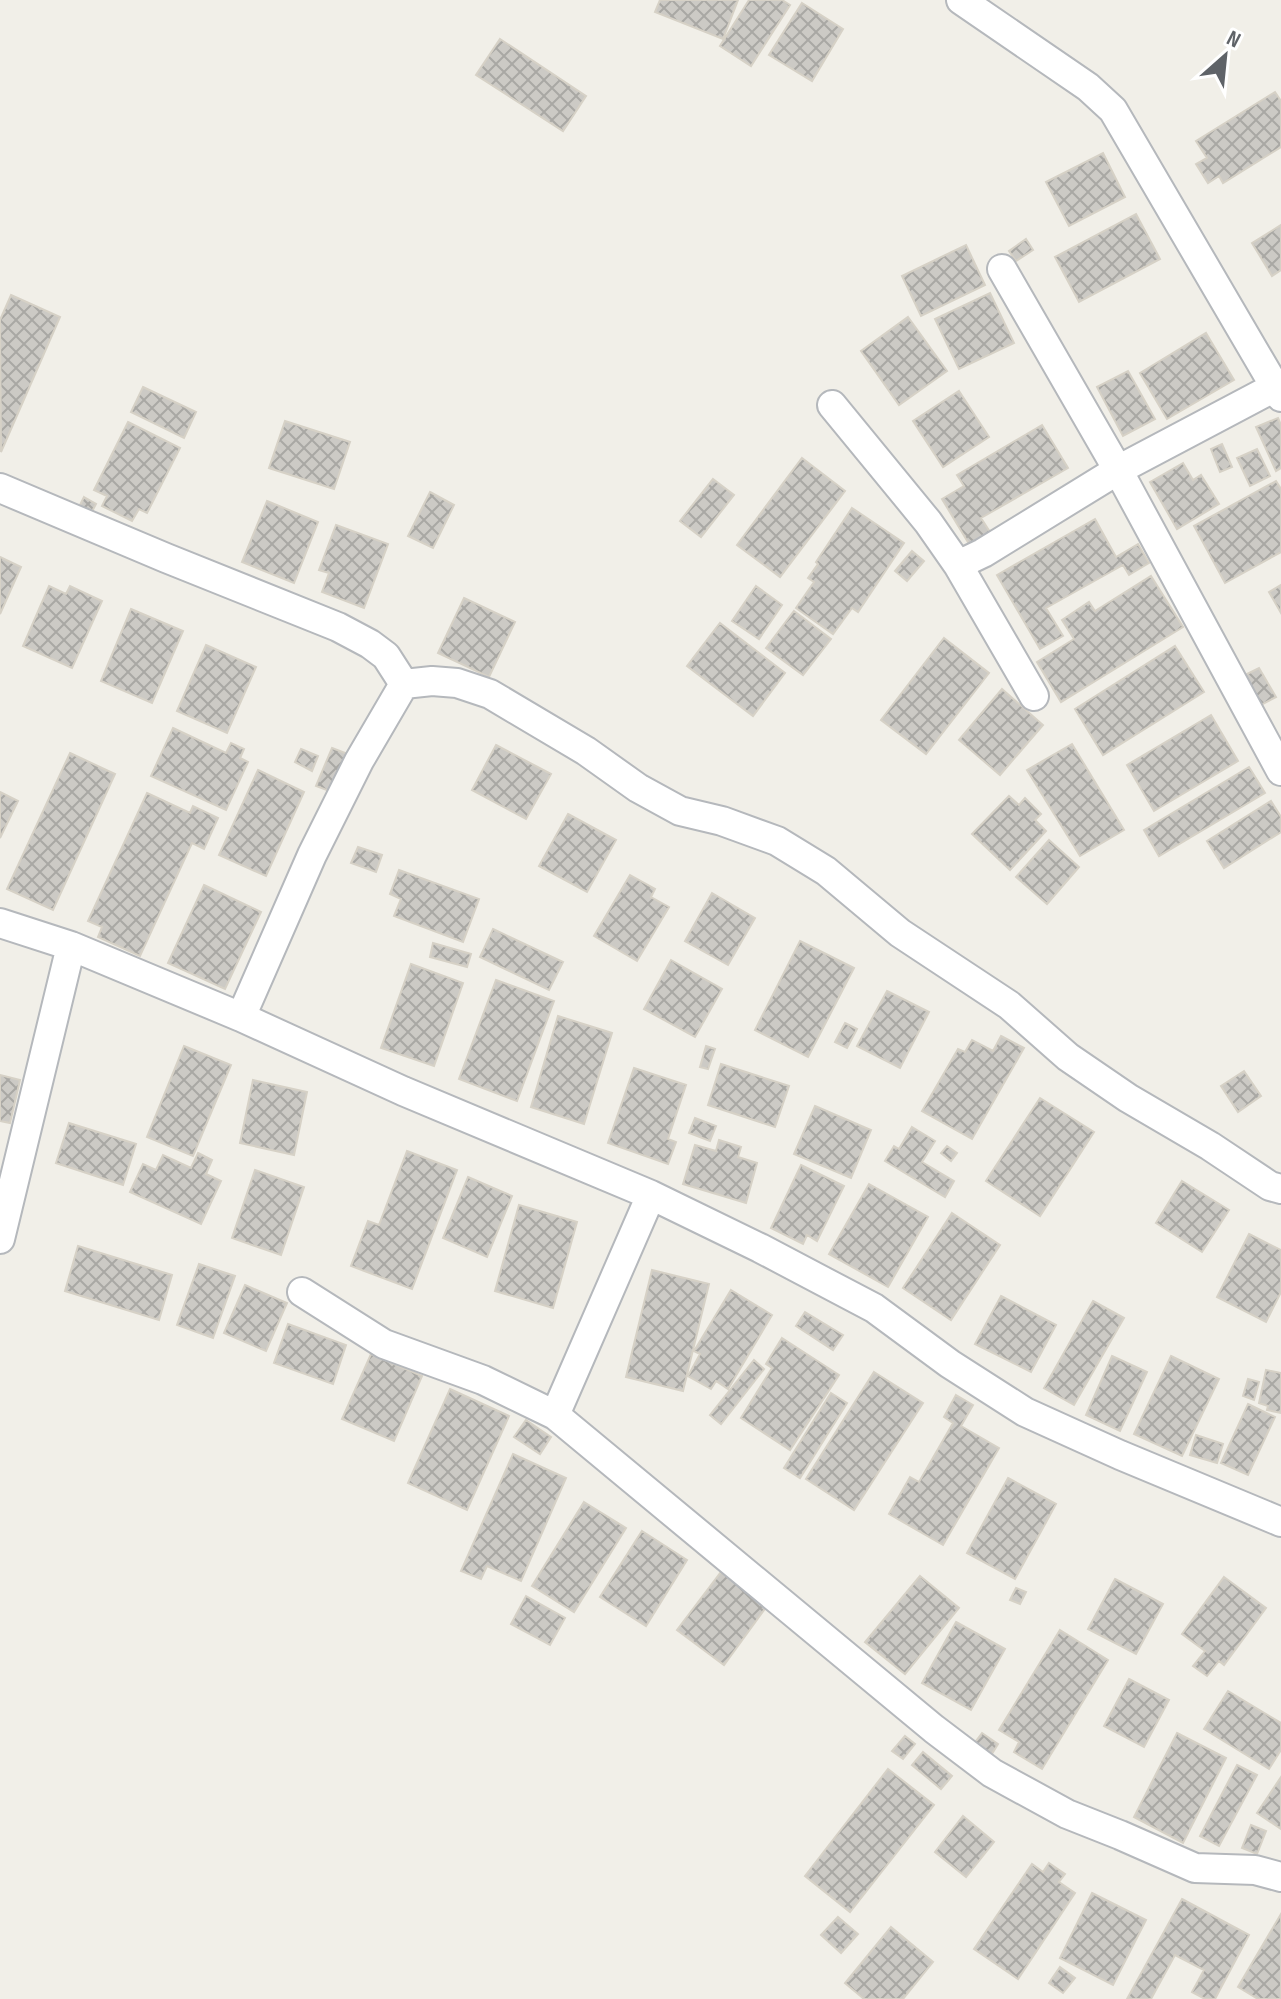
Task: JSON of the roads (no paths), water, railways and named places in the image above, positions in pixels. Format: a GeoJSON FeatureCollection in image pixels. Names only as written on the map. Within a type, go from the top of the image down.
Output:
{"type":"FeatureCollection","features":[{"type":"Feature","properties":{"kind":"street"},"geometry":{"type":"LineString","coordinates":[[958,565],[983,553],[1118,470],[1279,389],[1113,110],[1088,87],[961,0]]}},
{"type":"Feature","properties":{"kind":"street"},"geometry":{"type":"LineString","coordinates":[[1002,269],[1118,470],[1281,771]]}},
{"type":"Feature","properties":{"kind":"street"},"geometry":{"type":"LineString","coordinates":[[832,405],[928,522],[958,565],[1034,696]]}},
{"type":"Feature","properties":{"kind":"street"},"geometry":{"type":"LineString","coordinates":[[0,488],[338,627],[386,656],[404,684]]}},
{"type":"Feature","properties":{"kind":"street"},"geometry":{"type":"LineString","coordinates":[[404,684],[432,681],[457,683],[490,694],[586,751],[638,788],[680,811],[722,821],[777,841],[826,871],[900,933],[1009,1005],[1068,1057],[1128,1098],[1270,1186],[1281,1189]]}},
{"type":"Feature","properties":{"kind":"street"},"geometry":{"type":"LineString","coordinates":[[241,1017],[312,855],[359,761],[404,684]]}},
{"type":"Feature","properties":{"kind":"street"},"geometry":{"type":"LineString","coordinates":[[0,923],[71,946],[241,1017],[403,1091],[651,1195],[874,1308],[950,1364],[1025,1412],[1281,1522]]}},
{"type":"Feature","properties":{"kind":"street"},"geometry":{"type":"LineString","coordinates":[[0,1239],[71,946]]}},
{"type":"Feature","properties":{"kind":"street"},"geometry":{"type":"LineString","coordinates":[[555,1415],[651,1195]]}},
{"type":"Feature","properties":{"kind":"street"},"geometry":{"type":"LineString","coordinates":[[302,1292],[384,1344],[483,1380],[555,1415],[934,1729],[992,1773],[1067,1814],[1195,1868],[1255,1870],[1281,1877]]}}]}
